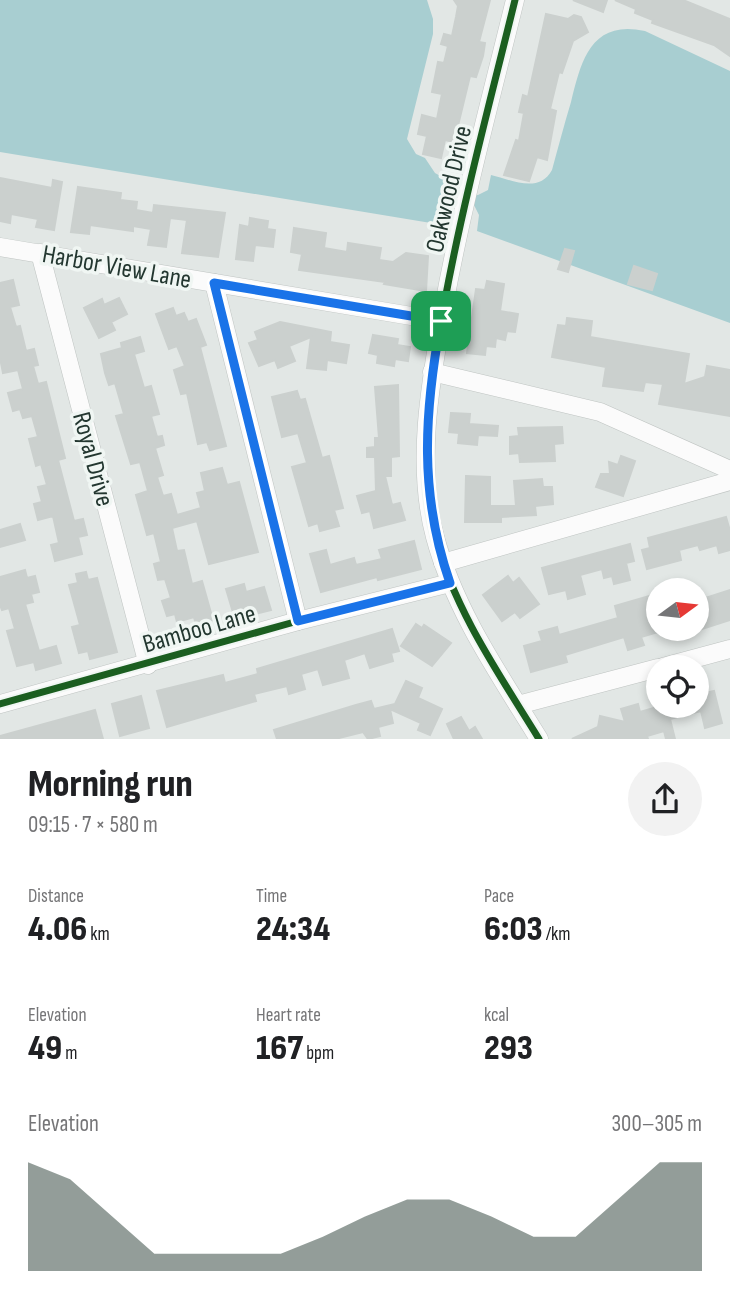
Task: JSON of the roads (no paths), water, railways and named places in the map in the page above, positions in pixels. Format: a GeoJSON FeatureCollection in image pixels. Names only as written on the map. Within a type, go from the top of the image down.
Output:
{"type":"FeatureCollection","features":[{"type":"Feature","properties":{"kind":"street","name":"Oakwood Drive"},"geometry":{"type":"LineString","coordinates":[[515,0],[460,217],[441,321],[432,372],[427,442],[428,492],[434,535],[460,608],[540,739]]}},
{"type":"Feature","properties":{"kind":"street","name":"Harbor View Lane"},"geometry":{"type":"LineString","coordinates":[[0,247],[441,321]]}},
{"type":"Feature","properties":{"kind":"street","name":"Royal Drive"},"geometry":{"type":"LineString","coordinates":[[40,253],[148,665]]}},
{"type":"Feature","properties":{"kind":"street"},"geometry":{"type":"LineString","coordinates":[[214,283],[298,621]]}},
{"type":"Feature","properties":{"kind":"street"},"geometry":{"type":"LineString","coordinates":[[432,372],[600,412],[730,470]]}},
{"type":"Feature","properties":{"kind":"street"},"geometry":{"type":"LineString","coordinates":[[443,563],[730,481]]}},
{"type":"Feature","properties":{"kind":"street","name":"Bamboo Lane"},"geometry":{"type":"LineString","coordinates":[[0,704],[148,665],[298,621],[450,583]]}},
{"type":"Feature","properties":{"kind":"street"},"geometry":{"type":"LineString","coordinates":[[708,655],[730,649]]}},
{"type":"Feature","properties":{"kind":"street"},"geometry":{"type":"LineString","coordinates":[[518,705],[646,671]]}},
{"type":"Feature","properties":{"kind":"water"},"geometry":{"type":"Polygon","coordinates":[[[0,0],[427,0],[433,19],[433,34],[407,139],[416,154],[425,158],[435,173],[451,182],[456,190],[478,195],[488,190],[491,175],[524,183],[540,182],[547,177],[552,170],[579,72],[592,47],[600,37],[612,31],[645,31],[730,71],[730,323],[477,231],[479,215],[474,205],[458,201],[447,208],[443,225],[0,152],[0,0]]]}}]}
